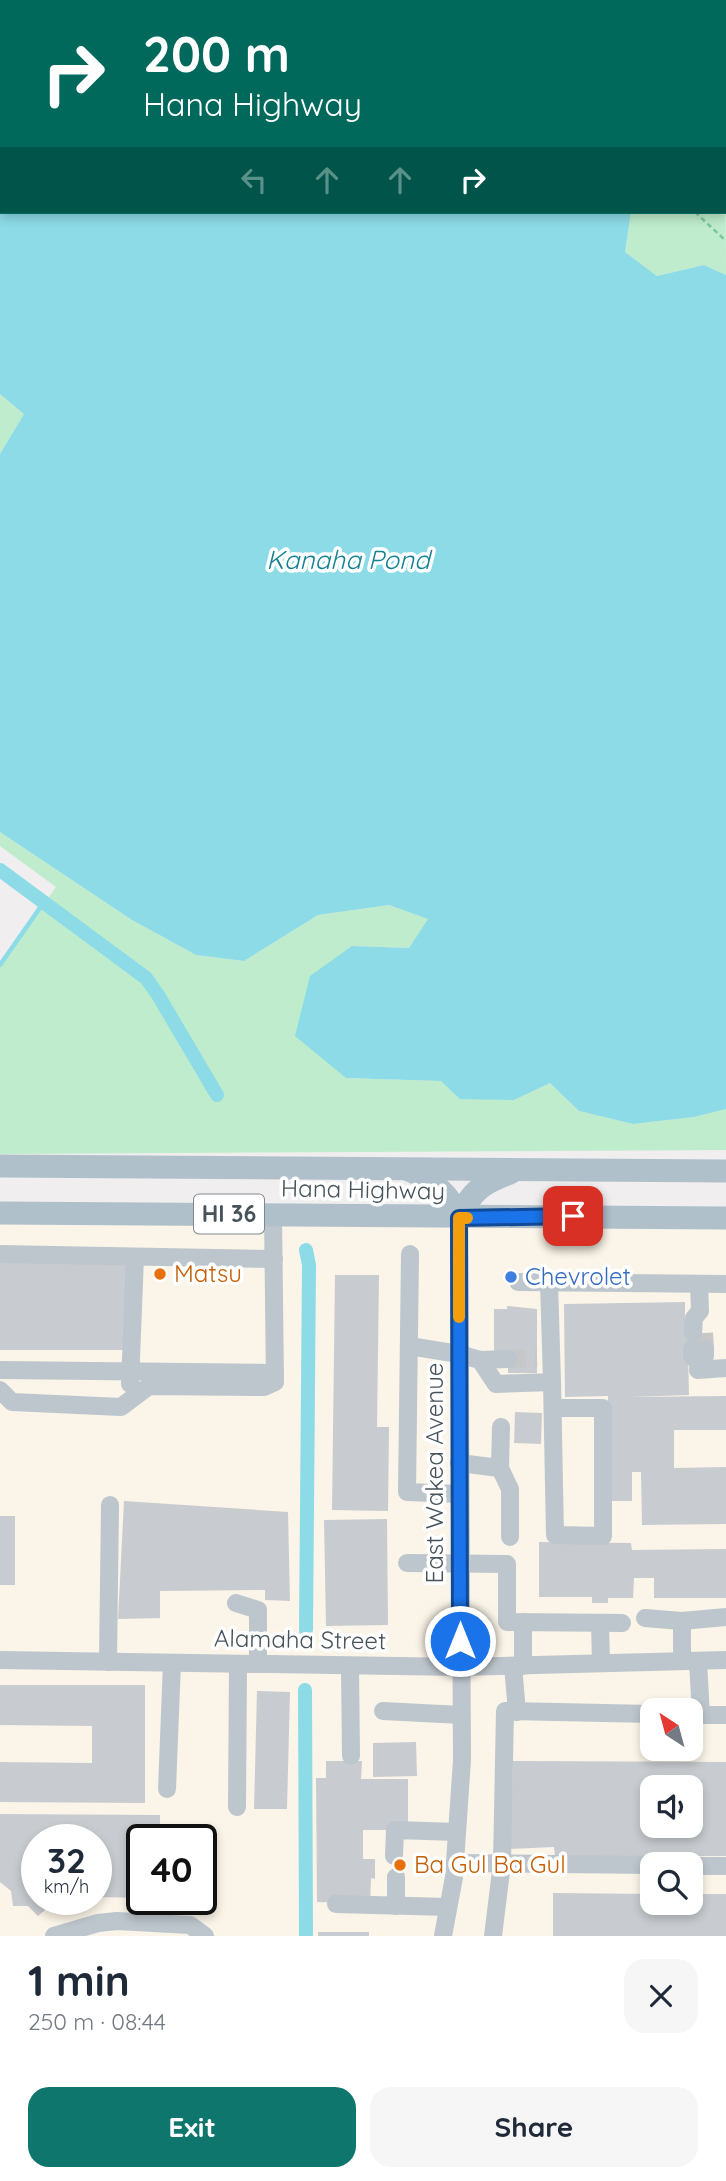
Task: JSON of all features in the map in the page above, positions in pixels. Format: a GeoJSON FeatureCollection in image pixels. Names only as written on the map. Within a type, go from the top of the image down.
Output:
{"type":"FeatureCollection","features":[{"type":"Feature","properties":{"kind":"main road","name":"Hana Highway"},"geometry":{"type":"LineString","coordinates":[[0,1166],[726,1171]]}},
{"type":"Feature","properties":{"kind":"main road","name":"HI 36"},"geometry":{"type":"LineString","coordinates":[[406,1169],[426,1178],[443,1192],[456,1209],[459,1218]]}},
{"type":"Feature","properties":{"kind":"main road","name":"HI 36"},"geometry":{"type":"LineString","coordinates":[[459,1218],[467,1199],[476,1190],[498,1177],[523,1170]]}},
{"type":"Feature","properties":{"kind":"main road","name":"Hana Highway"},"geometry":{"type":"LineString","coordinates":[[0,1213],[726,1218]]}},
{"type":"Feature","properties":{"kind":"street"},"geometry":{"type":"LineString","coordinates":[[0,1390],[12,1402],[121,1407],[149,1386],[264,1387],[275,1382],[273,1215]]}},
{"type":"Feature","properties":{"kind":"street","name":"East Wakea Avenue"},"geometry":{"type":"LineString","coordinates":[[443,1936],[455,1863],[462,1760],[459,1218]]}},
{"type":"Feature","properties":{"kind":"street"},"geometry":{"type":"LineString","coordinates":[[0,1254],[274,1259]]}},
{"type":"Feature","properties":{"kind":"street"},"geometry":{"type":"LineString","coordinates":[[410,1254],[407,1492],[459,1494]]}},
{"type":"Feature","properties":{"kind":"street"},"geometry":{"type":"LineString","coordinates":[[129,1402],[135,1257]]}},
{"type":"Feature","properties":{"kind":"street"},"geometry":{"type":"LineString","coordinates":[[518,1282],[726,1284]]}},
{"type":"Feature","properties":{"kind":"street"},"geometry":{"type":"LineString","coordinates":[[548,1282],[544,1358],[552,1382],[555,1535],[603,1536],[603,1408],[553,1408]]}},
{"type":"Feature","properties":{"kind":"street"},"geometry":{"type":"LineString","coordinates":[[699,1284],[700,1311],[694,1318],[698,1370],[726,1368]]}},
{"type":"Feature","properties":{"kind":"street"},"geometry":{"type":"LineString","coordinates":[[409,1346],[480,1360],[508,1359]]}},
{"type":"Feature","properties":{"kind":"street"},"geometry":{"type":"LineString","coordinates":[[480,1360],[496,1384],[552,1382]]}},
{"type":"Feature","properties":{"kind":"street"},"geometry":{"type":"LineString","coordinates":[[0,1370],[275,1373]]}},
{"type":"Feature","properties":{"kind":"street"},"geometry":{"type":"LineString","coordinates":[[502,1427],[500,1468],[510,1489],[510,1537]]}},
{"type":"Feature","properties":{"kind":"street"},"geometry":{"type":"LineString","coordinates":[[459,1464],[500,1468]]}},
{"type":"Feature","properties":{"kind":"street"},"geometry":{"type":"LineString","coordinates":[[108,1662],[110,1505]]}},
{"type":"Feature","properties":{"kind":"street"},"geometry":{"type":"LineString","coordinates":[[407,1563],[507,1564],[507,1622],[622,1623]]}},
{"type":"Feature","properties":{"kind":"street"},"geometry":{"type":"LineString","coordinates":[[236,1603],[258,1610],[258,1664]]}},
{"type":"Feature","properties":{"kind":"street"},"geometry":{"type":"LineString","coordinates":[[646,1618],[682,1621],[726,1617]]}},
{"type":"Feature","properties":{"kind":"street"},"geometry":{"type":"LineString","coordinates":[[682,1621],[694,1698]]}},
{"type":"Feature","properties":{"kind":"street"},"geometry":{"type":"LineString","coordinates":[[517,1712],[523,1622]]}},
{"type":"Feature","properties":{"kind":"street"},"geometry":{"type":"LineString","coordinates":[[600,1623],[601,1664]]}},
{"type":"Feature","properties":{"kind":"street","name":"Alamaha Street"},"geometry":{"type":"LineString","coordinates":[[0,1660],[460,1667],[726,1660]]}},
{"type":"Feature","properties":{"kind":"street"},"geometry":{"type":"LineString","coordinates":[[167,1790],[172,1663]]}},
{"type":"Feature","properties":{"kind":"street"},"geometry":{"type":"LineString","coordinates":[[237,1664],[237,1807]]}},
{"type":"Feature","properties":{"kind":"street"},"geometry":{"type":"LineString","coordinates":[[349,1666],[351,1756]]}},
{"type":"Feature","properties":{"kind":"street"},"geometry":{"type":"LineString","coordinates":[[383,1711],[461,1715]]}},
{"type":"Feature","properties":{"kind":"street"},"geometry":{"type":"LineString","coordinates":[[493,1936],[502,1863],[505,1712],[640,1714]]}},
{"type":"Feature","properties":{"kind":"street"},"geometry":{"type":"LineString","coordinates":[[704,1715],[726,1715]]}},
{"type":"Feature","properties":{"kind":"street"},"geometry":{"type":"LineString","coordinates":[[394,1856],[395,1830],[457,1832]]}},
{"type":"Feature","properties":{"kind":"street"},"geometry":{"type":"LineString","coordinates":[[455,1863],[640,1865]]}},
{"type":"Feature","properties":{"kind":"street"},"geometry":{"type":"LineString","coordinates":[[703,1866],[726,1866]]}},
{"type":"Feature","properties":{"kind":"street"},"geometry":{"type":"LineString","coordinates":[[396,1877],[396,1906]]}},
{"type":"Feature","properties":{"kind":"street"},"geometry":{"type":"LineString","coordinates":[[336,1904],[449,1907]]}},
{"type":"Feature","properties":{"kind":"street"},"geometry":{"type":"LineString","coordinates":[[54,1936],[85,1932],[117,1921],[198,1931]]}},
{"type":"Feature","properties":{"kind":"path"},"geometry":{"type":"LineString","coordinates":[[697,214],[726,241]]}},
{"type":"Feature","properties":{"kind":"shaded area"},"geometry":{"type":"Polygon","coordinates":[[[0,1210],[726,1218],[726,1936],[0,1936],[0,1210]]]}},
{"type":"Feature","properties":{"kind":"green space"},"geometry":{"type":"Polygon","coordinates":[[[631,214],[726,214],[726,275],[704,265],[657,276],[625,252],[631,214]]]}},
{"type":"Feature","properties":{"kind":"green space"},"geometry":{"type":"Polygon","coordinates":[[[0,394],[24,414],[0,454],[0,394]]]}},
{"type":"Feature","properties":{"kind":"green space"},"geometry":{"type":"Polygon","coordinates":[[[0,832],[132,920],[196,955],[244,961],[318,915],[389,905],[429,919],[409,948],[352,946],[346,1078],[441,1081],[514,1100],[550,1083],[579,1111],[633,1124],[694,1117],[726,1109],[726,1150],[0,1154],[0,965],[56,887],[0,846],[0,832]]]}},
{"type":"Feature","properties":{"kind":"water","name":"Kanaha Pond"},"geometry":{"type":"Polygon","coordinates":[[[0,214],[631,214],[625,252],[657,276],[704,265],[726,275],[726,1109],[694,1117],[633,1124],[579,1111],[550,1083],[514,1100],[460,1099],[441,1081],[346,1078],[295,1036],[310,976],[352,946],[409,948],[428,919],[389,905],[318,915],[244,961],[196,955],[132,920],[0,832],[0,454],[24,414],[0,394],[0,214]]]}},
{"type":"Feature","properties":{"kind":"building"},"geometry":{"type":"Polygon","coordinates":[[[0,1262],[129,1262],[128,1350],[0,1350],[0,1262]]]}},
{"type":"Feature","properties":{"kind":"building"},"geometry":{"type":"Polygon","coordinates":[[[335,1275],[379,1275],[377,1427],[389,1427],[388,1511],[332,1510],[335,1275]]]}},
{"type":"Feature","properties":{"kind":"building"},"geometry":{"type":"Polygon","coordinates":[[[685,1302],[685,1333],[708,1333],[708,1349],[688,1349],[689,1395],[630,1397],[726,1396],[726,1430],[674,1430],[674,1468],[726,1467],[726,1524],[642,1525],[641,1472],[632,1472],[632,1501],[609,1501],[608,1396],[565,1397],[564,1304],[685,1302]]]}},
{"type":"Feature","properties":{"kind":"building"},"geometry":{"type":"Polygon","coordinates":[[[507,1306],[537,1309],[537,1373],[508,1373],[508,1355],[494,1355],[494,1309],[507,1309],[507,1306]]]}},
{"type":"Feature","properties":{"kind":"building"},"geometry":{"type":"Polygon","coordinates":[[[515,1412],[542,1413],[541,1444],[514,1443],[515,1412]]]}},
{"type":"Feature","properties":{"kind":"building"},"geometry":{"type":"Polygon","coordinates":[[[124,1501],[288,1512],[290,1601],[265,1600],[265,1590],[160,1591],[160,1618],[118,1619],[124,1501]]]}},
{"type":"Feature","properties":{"kind":"building"},"geometry":{"type":"Polygon","coordinates":[[[0,1516],[15,1516],[15,1585],[0,1585],[0,1516]]]}},
{"type":"Feature","properties":{"kind":"building"},"geometry":{"type":"Polygon","coordinates":[[[387,1519],[388,1625],[326,1626],[324,1520],[387,1519]]]}},
{"type":"Feature","properties":{"kind":"building"},"geometry":{"type":"Polygon","coordinates":[[[539,1542],[631,1543],[632,1550],[726,1549],[726,1598],[654,1598],[654,1578],[634,1578],[633,1598],[608,1598],[608,1603],[592,1603],[592,1597],[539,1597],[539,1542]]]}},
{"type":"Feature","properties":{"kind":"building"},"geometry":{"type":"Polygon","coordinates":[[[0,1685],[145,1685],[145,1803],[0,1802],[0,1762],[92,1763],[92,1726],[0,1725],[0,1685]]]}},
{"type":"Feature","properties":{"kind":"building"},"geometry":{"type":"Polygon","coordinates":[[[257,1691],[290,1692],[287,1809],[254,1809],[257,1691]]]}},
{"type":"Feature","properties":{"kind":"building"},"geometry":{"type":"Polygon","coordinates":[[[416,1742],[417,1776],[373,1777],[373,1743],[416,1742]]]}},
{"type":"Feature","properties":{"kind":"building"},"geometry":{"type":"Polygon","coordinates":[[[326,1761],[362,1761],[361,1779],[408,1779],[408,1830],[363,1830],[363,1859],[375,1859],[375,1879],[371,1878],[370,1904],[317,1902],[316,1778],[326,1778],[326,1761]]]}},
{"type":"Feature","properties":{"kind":"building"},"geometry":{"type":"Polygon","coordinates":[[[513,1761],[726,1762],[726,1856],[703,1856],[703,1852],[640,1852],[640,1857],[555,1857],[554,1847],[510,1849],[513,1761]]]}},
{"type":"Feature","properties":{"kind":"building"},"geometry":{"type":"Polygon","coordinates":[[[0,1814],[160,1815],[160,1824],[126,1824],[126,1898],[112,1897],[112,1824],[21,1824],[21,1906],[13,1906],[11,1891],[0,1882],[0,1814]]]}},
{"type":"Feature","properties":{"kind":"building"},"geometry":{"type":"Polygon","coordinates":[[[553,1893],[640,1894],[640,1915],[703,1915],[703,1894],[726,1894],[726,1936],[553,1936],[553,1893]]]}},
{"type":"Feature","properties":{"kind":"building"},"geometry":{"type":"Polygon","coordinates":[[[318,1932],[369,1932],[369,1936],[318,1936],[318,1932]]]}},
{"type":"Feature","properties":{"kind":"waterway"},"geometry":{"type":"LineString","coordinates":[[0,870],[146,978],[217,1095]]}},
{"type":"Feature","properties":{"kind":"waterway"},"geometry":{"type":"LineString","coordinates":[[0,965],[44,902]]}},
{"type":"Feature","properties":{"kind":"waterway"},"geometry":{"type":"LineString","coordinates":[[306,1250],[309,1265],[306,1630]]}},
{"type":"Feature","properties":{"kind":"waterway"},"geometry":{"type":"LineString","coordinates":[[305,1690],[306,1936]]}},
{"type":"Feature","properties":{"kind":"tunnel"},"geometry":{"type":"LineString","coordinates":[[704,1333],[705,1349]]}},
{"type":"Feature","properties":{"kind":"tunnel"},"geometry":{"type":"LineString","coordinates":[[508,1359],[537,1358]]}},
{"type":"Feature","properties":{"kind":"slow traffic"},"geometry":{"type":"LineString","coordinates":[[459,1317],[459,1218],[467,1218]]}},
{"type":"Feature","properties":{"kind":"place","name":"Matsu"},"geometry":{"type":"Point","coordinates":[160,1274]}},
{"type":"Feature","properties":{"kind":"place","name":"Chevrolet"},"geometry":{"type":"Point","coordinates":[511,1277]}},
{"type":"Feature","properties":{"kind":"place","name":"Ba Gul Ba Gul"},"geometry":{"type":"Point","coordinates":[400,1865]}},
{"type":"Feature","properties":{"kind":"route"},"geometry":{"type":"LineString","coordinates":[[460,1641],[459,1218],[573,1216]]}}]}
